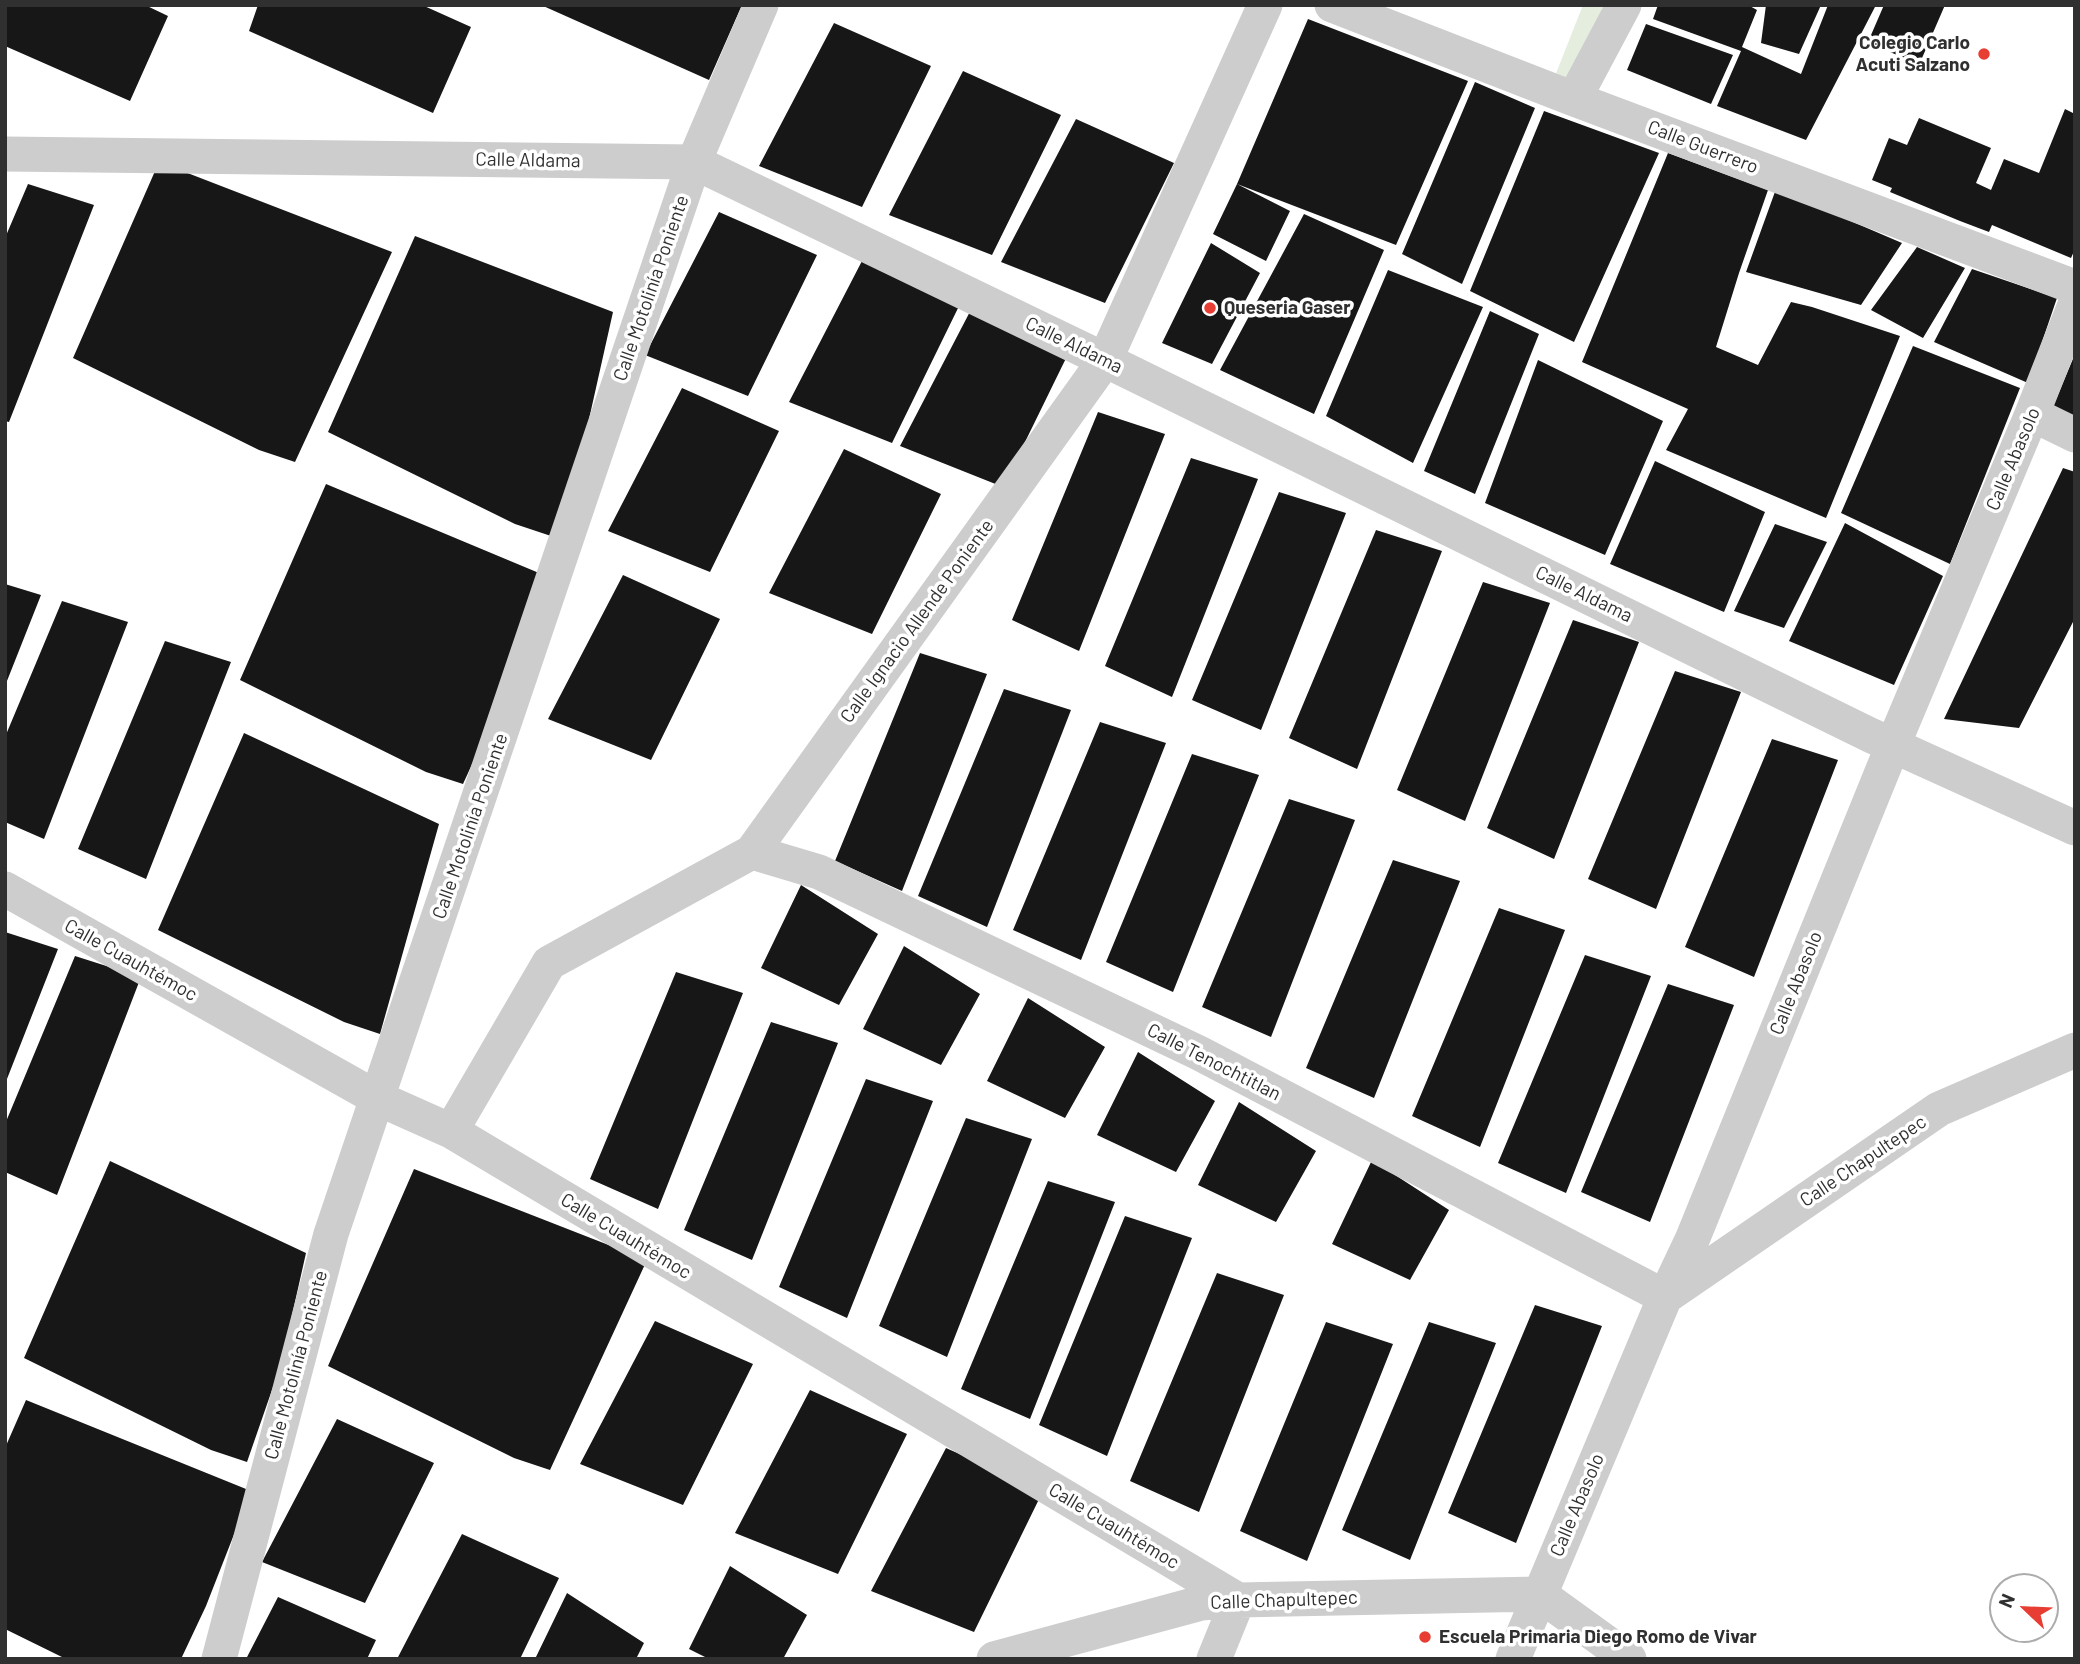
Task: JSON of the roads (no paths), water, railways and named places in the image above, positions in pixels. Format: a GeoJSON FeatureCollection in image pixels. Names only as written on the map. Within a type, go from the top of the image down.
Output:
{"type":"FeatureCollection","features":[{"type":"Feature","properties":{"kind":"street","name":"Calle Motolinía Poniente"},"geometry":{"type":"LineString","coordinates":[[219,1659],[331,1234],[694,162],[761,5]]}},
{"type":"Feature","properties":{"kind":"street","name":"Calle Ignacio Allende Poniente"},"geometry":{"type":"LineString","coordinates":[[451,1131],[549,963],[752,852],[1105,360],[1265,5]]}},
{"type":"Feature","properties":{"kind":"street","name":"Calle Guerrero"},"geometry":{"type":"LineString","coordinates":[[1332,5],[2075,287]]}},
{"type":"Feature","properties":{"kind":"street"},"geometry":{"type":"LineString","coordinates":[[1574,99],[1624,5]]}},
{"type":"Feature","properties":{"kind":"street","name":"Calle Aldama"},"geometry":{"type":"LineString","coordinates":[[5,154],[694,162],[1893,745],[2075,828]]}},
{"type":"Feature","properties":{"kind":"street","name":"Calle Abasolo"},"geometry":{"type":"LineString","coordinates":[[1513,1659],[1665,1297],[1692,1240],[2075,305]]}},
{"type":"Feature","properties":{"kind":"street"},"geometry":{"type":"LineString","coordinates":[[2032,414],[2075,435]]}},
{"type":"Feature","properties":{"kind":"street","name":"Calle Tenochtitlan"},"geometry":{"type":"LineString","coordinates":[[752,852],[819,873],[1199,1053],[1665,1297]]}},
{"type":"Feature","properties":{"kind":"street","name":"Calle Cuauhtémoc"},"geometry":{"type":"LineString","coordinates":[[5,889],[377,1098],[451,1131],[1238,1600]]}},
{"type":"Feature","properties":{"kind":"street","name":"Calle Chapultepec"},"geometry":{"type":"LineString","coordinates":[[1665,1297],[1939,1109],[2075,1050]]}},
{"type":"Feature","properties":{"kind":"street"},"geometry":{"type":"LineString","coordinates":[[1539,1594],[1629,1659]]}},
{"type":"Feature","properties":{"kind":"street","name":"Calle Chapultepec"},"geometry":{"type":"LineString","coordinates":[[994,1659],[1201,1603],[1539,1594]]}},
{"type":"Feature","properties":{"kind":"street"},"geometry":{"type":"LineString","coordinates":[[1214,1659],[1238,1600]]}},
{"type":"Feature","properties":{"kind":"place","name":"Colegio Carlo Acuti Salzano"},"geometry":{"type":"Point","coordinates":[1984,54]}},
{"type":"Feature","properties":{"kind":"place","name":"Queseria Gaser"},"geometry":{"type":"Point","coordinates":[1210,308]}},
{"type":"Feature","properties":{"kind":"place","name":"Escuela Primaria Diego Romo de Vivar"},"geometry":{"type":"Point","coordinates":[1425,1637]}}]}
